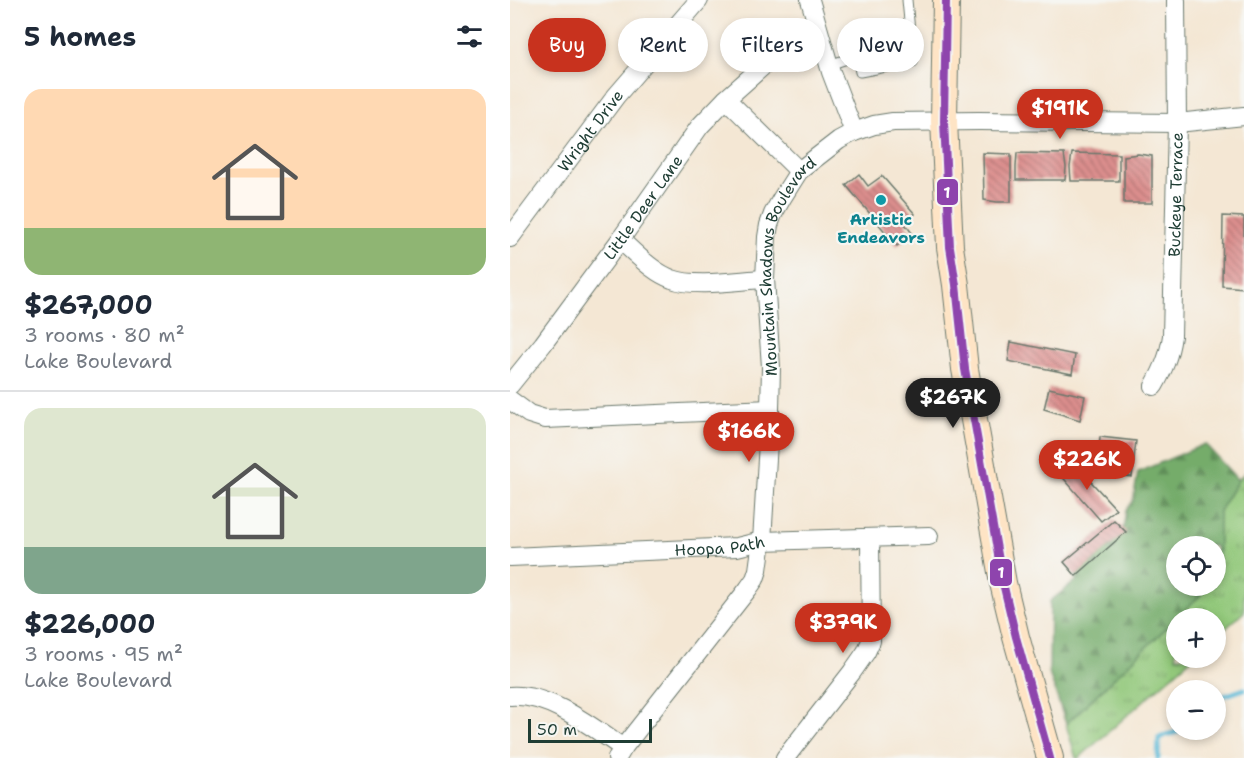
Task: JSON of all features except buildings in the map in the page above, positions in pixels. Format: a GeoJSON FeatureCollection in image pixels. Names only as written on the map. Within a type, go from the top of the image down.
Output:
{"type":"FeatureCollection","features":[{"type":"Feature","properties":{"kind":"main road"},"geometry":{"type":"LineString","coordinates":[[946,0],[944,121],[950,247],[965,369],[1003,583],[1050,758]]}},
{"type":"Feature","properties":{"kind":"street","name":"Wright Drive"},"geometry":{"type":"LineString","coordinates":[[510,238],[616,96],[699,0]]}},
{"type":"Feature","properties":{"kind":"street"},"geometry":{"type":"LineString","coordinates":[[810,0],[829,65],[854,132]]}},
{"type":"Feature","properties":{"kind":"street","name":"Buckeye Terrace"},"geometry":{"type":"LineString","coordinates":[[1154,386],[1166,365],[1172,336],[1177,123],[1176,0]]}},
{"type":"Feature","properties":{"kind":"street","name":"Little Deer Lane"},"geometry":{"type":"LineString","coordinates":[[510,385],[620,240],[700,126],[756,72]]}},
{"type":"Feature","properties":{"kind":"street"},"geometry":{"type":"LineString","coordinates":[[726,99],[799,171]]}},
{"type":"Feature","properties":{"kind":"street","name":"Mountain Shadows Boulevard"},"geometry":{"type":"LineString","coordinates":[[620,753],[755,579],[758,570],[762,541],[770,409],[771,367],[765,279],[767,237],[769,225],[782,198],[799,171],[839,140],[854,132],[893,122],[1177,123],[1244,116]]}},
{"type":"Feature","properties":{"kind":"street"},"geometry":{"type":"LineString","coordinates":[[620,240],[656,270],[672,280],[694,284],[765,279]]}},
{"type":"Feature","properties":{"kind":"street"},"geometry":{"type":"LineString","coordinates":[[510,400],[529,414],[546,419],[770,409]]}},
{"type":"Feature","properties":{"kind":"street","name":"Hoopa Path"},"geometry":{"type":"LineString","coordinates":[[510,557],[737,547],[762,541],[929,536]]}},
{"type":"Feature","properties":{"kind":"street"},"geometry":{"type":"LineString","coordinates":[[785,758],[852,672],[871,641],[870,538]]}},
{"type":"Feature","properties":{"kind":"street"},"geometry":{"type":"LineString","coordinates":[[510,696],[538,699],[582,720],[620,753]]}},
{"type":"Feature","properties":{"kind":"lane"},"geometry":{"type":"LineString","coordinates":[[907,0],[908,18]]}},
{"type":"Feature","properties":{"kind":"lane"},"geometry":{"type":"LineString","coordinates":[[829,65],[837,62]]}},
{"type":"Feature","properties":{"kind":"green space"},"geometry":{"type":"Polygon","coordinates":[[[1205,444],[1238,480],[1219,511],[1219,536],[1166,536],[1166,596],[1200,596],[1187,608],[1166,608],[1166,628],[1066,724],[1049,673],[1050,601],[1076,581],[1076,576],[1125,532],[1123,530],[1126,510],[1133,501],[1138,472],[1205,444]]]}},
{"type":"Feature","properties":{"kind":"green space"},"geometry":{"type":"Polygon","coordinates":[[[1244,473],[1244,612],[1226,628],[1226,608],[1187,608],[1200,596],[1226,596],[1226,536],[1219,536],[1219,511],[1244,473]]]}},
{"type":"Feature","properties":{"kind":"green space"},"geometry":{"type":"Polygon","coordinates":[[[1166,629],[1166,668],[1181,668],[1079,758],[1076,758],[1066,724],[1166,629]]]}},
{"type":"Feature","properties":{"kind":"waterway"},"geometry":{"type":"LineString","coordinates":[[1226,695],[1244,689]]}},
{"type":"Feature","properties":{"kind":"waterway"},"geometry":{"type":"LineString","coordinates":[[1158,758],[1159,738],[1166,735]]}},
{"type":"Feature","properties":{"kind":"transit line","name":"1"},"geometry":{"type":"LineString","coordinates":[[946,0],[944,121],[950,247],[965,369],[1003,583],[1050,758]]}},
{"type":"Feature","properties":{"kind":"place","name":"Artistic Endeavors"},"geometry":{"type":"Point","coordinates":[881,200]}}]}
